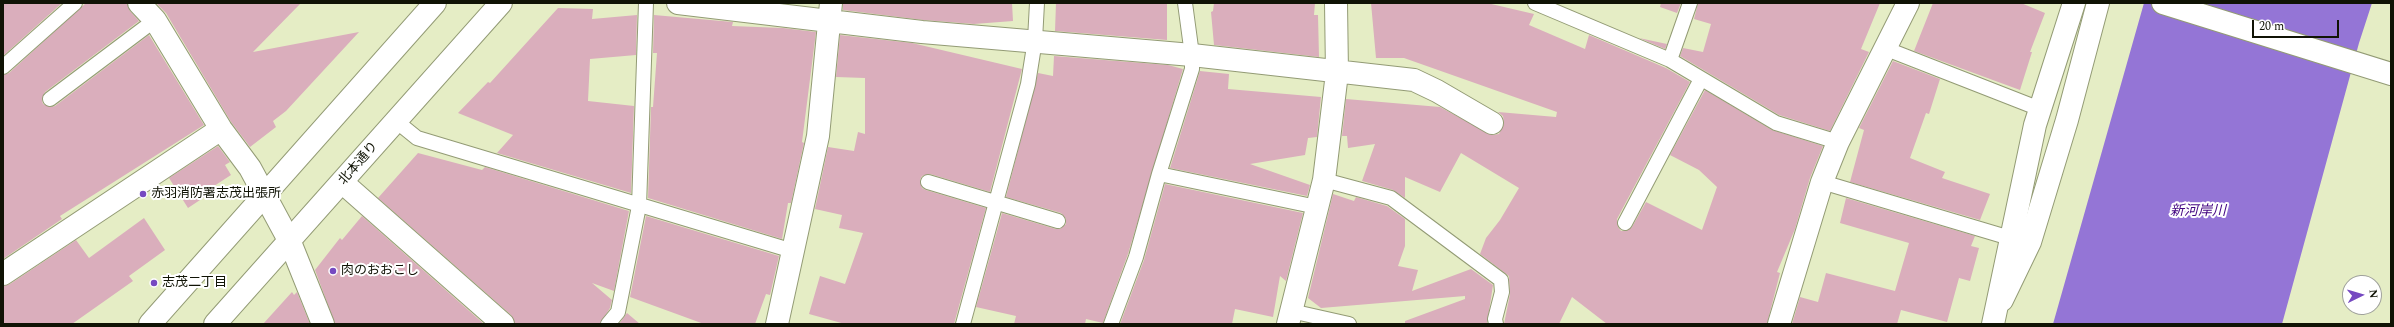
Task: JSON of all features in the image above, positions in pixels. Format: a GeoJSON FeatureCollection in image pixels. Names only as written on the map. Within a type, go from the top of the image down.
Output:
{"type":"FeatureCollection","features":[{"type":"Feature","properties":{"kind":"main road"},"geometry":{"type":"LineString","coordinates":[[139,3],[155,20],[221,129],[250,168],[290,242],[322,324]]}},
{"type":"Feature","properties":{"kind":"main road"},"geometry":{"type":"LineString","coordinates":[[150,324],[435,3]]}},
{"type":"Feature","properties":{"kind":"main road","name":"北本通り"},"geometry":{"type":"LineString","coordinates":[[215,324],[343,183],[501,3]]}},
{"type":"Feature","properties":{"kind":"main road"},"geometry":{"type":"LineString","coordinates":[[678,3],[830,11],[922,32],[1035,40],[1192,55],[1337,73],[1414,80],[1437,91],[1492,123]]}},
{"type":"Feature","properties":{"kind":"main road"},"geometry":{"type":"LineString","coordinates":[[1289,317],[1324,180],[1337,73],[1336,3]]}},
{"type":"Feature","properties":{"kind":"main road"},"geometry":{"type":"LineString","coordinates":[[1779,324],[1822,182],[1838,142],[1908,3]]}},
{"type":"Feature","properties":{"kind":"main road"},"geometry":{"type":"LineString","coordinates":[[1995,317],[2010,238],[2040,109],[2074,3]]}},
{"type":"Feature","properties":{"kind":"main road"},"geometry":{"type":"LineString","coordinates":[[1995,317],[2030,242],[2067,120],[2098,3]]}},
{"type":"Feature","properties":{"kind":"main road"},"geometry":{"type":"LineString","coordinates":[[2163,3],[2391,74]]}},
{"type":"Feature","properties":{"kind":"main road"},"geometry":{"type":"LineString","coordinates":[[777,324],[818,136],[830,11]]}},
{"type":"Feature","properties":{"kind":"main road"},"geometry":{"type":"LineString","coordinates":[[3,274],[221,129]]}},
{"type":"Feature","properties":{"kind":"main road"},"geometry":{"type":"LineString","coordinates":[[343,183],[503,324]]}},
{"type":"Feature","properties":{"kind":"lane"},"geometry":{"type":"LineString","coordinates":[[3,67],[75,3]]}},
{"type":"Feature","properties":{"kind":"lane"},"geometry":{"type":"LineString","coordinates":[[608,324],[618,312],[639,206],[646,3]]}},
{"type":"Feature","properties":{"kind":"lane"},"geometry":{"type":"LineString","coordinates":[[963,324],[1028,84],[1035,40],[1037,3]]}},
{"type":"Feature","properties":{"kind":"lane"},"geometry":{"type":"LineString","coordinates":[[1111,324],[1136,257],[1159,174],[1192,69],[1192,55],[1185,3]]}},
{"type":"Feature","properties":{"kind":"lane"},"geometry":{"type":"LineString","coordinates":[[1535,3],[1670,60],[1776,124],[1838,142]]}},
{"type":"Feature","properties":{"kind":"lane"},"geometry":{"type":"LineString","coordinates":[[1670,60],[1690,3]]}},
{"type":"Feature","properties":{"kind":"lane"},"geometry":{"type":"LineString","coordinates":[[50,98],[155,20]]}},
{"type":"Feature","properties":{"kind":"lane"},"geometry":{"type":"LineString","coordinates":[[1884,48],[2040,109]]}},
{"type":"Feature","properties":{"kind":"lane"},"geometry":{"type":"LineString","coordinates":[[1625,222],[1701,79]]}},
{"type":"Feature","properties":{"kind":"lane"},"geometry":{"type":"LineString","coordinates":[[396,121],[417,138],[639,206],[793,251]]}},
{"type":"Feature","properties":{"kind":"lane"},"geometry":{"type":"LineString","coordinates":[[1159,174],[1317,207]]}},
{"type":"Feature","properties":{"kind":"lane"},"geometry":{"type":"LineString","coordinates":[[1324,180],[1391,198],[1501,280],[1502,292],[1495,318],[1496,324]]}},
{"type":"Feature","properties":{"kind":"lane"},"geometry":{"type":"LineString","coordinates":[[928,182],[1058,221]]}},
{"type":"Feature","properties":{"kind":"lane"},"geometry":{"type":"LineString","coordinates":[[1822,182],[2010,238]]}},
{"type":"Feature","properties":{"kind":"lane"},"geometry":{"type":"LineString","coordinates":[[1289,317],[1349,324]]}},
{"type":"Feature","properties":{"kind":"water","name":"新河岸川"},"geometry":{"type":"Polygon","coordinates":[[[2144,3],[2372,3],[2359,43],[2282,324],[2053,324],[2144,3]]]}},
{"type":"Feature","properties":{"kind":"building"},"geometry":{"type":"Polygon","coordinates":[[[3,3],[62,3],[3,56],[3,3]]]}},
{"type":"Feature","properties":{"kind":"building"},"geometry":{"type":"Polygon","coordinates":[[[86,3],[127,3],[130,11],[139,21],[45,92],[42,100],[43,104],[51,107],[55,106],[149,35],[204,125],[60,216],[62,219],[3,259],[3,75],[9,73],[86,3]]]}},
{"type":"Feature","properties":{"kind":"building"},"geometry":{"type":"Polygon","coordinates":[[[156,3],[301,3],[253,52],[359,32],[286,111],[273,121],[276,127],[250,147],[231,122],[166,13],[156,3]]]}},
{"type":"Feature","properties":{"kind":"building"},"geometry":{"type":"Polygon","coordinates":[[[843,3],[1012,3],[1013,21],[974,24],[923,20],[843,10],[843,3]]]}},
{"type":"Feature","properties":{"kind":"building"},"geometry":{"type":"Polygon","coordinates":[[[1056,3],[1167,3],[1167,40],[1055,31],[1056,3]]]}},
{"type":"Feature","properties":{"kind":"building"},"geometry":{"type":"Polygon","coordinates":[[[1214,3],[1315,3],[1314,15],[1318,15],[1319,57],[1214,45],[1211,12],[1213,11],[1214,3]]]}},
{"type":"Feature","properties":{"kind":"building"},"geometry":{"type":"Polygon","coordinates":[[[1371,3],[1487,3],[1534,14],[1529,25],[1585,49],[1589,35],[1666,68],[1690,82],[1617,219],[1618,227],[1621,231],[1626,231],[1632,227],[1646,202],[1702,230],[1717,187],[1699,170],[1670,155],[1705,90],[1772,130],[1823,146],[1810,178],[1795,229],[1777,272],[1780,273],[1767,324],[1607,324],[1572,297],[1559,324],[1504,324],[1510,294],[1509,276],[1480,254],[1486,238],[1500,220],[1519,188],[1461,153],[1440,192],[1405,177],[1405,198],[1393,190],[1362,181],[1375,144],[1348,148],[1347,136],[1342,136],[1346,99],[1440,107],[1492,135],[1499,134],[1504,123],[1503,116],[1498,112],[1556,117],[1557,112],[1404,58],[1376,58],[1371,3]]]}},
{"type":"Feature","properties":{"kind":"building"},"geometry":{"type":"Polygon","coordinates":[[[1661,3],[1681,3],[1677,13],[1660,7],[1661,3]]]}},
{"type":"Feature","properties":{"kind":"building"},"geometry":{"type":"Polygon","coordinates":[[[1698,3],[1880,3],[1861,49],[1869,52],[1830,131],[1779,115],[1680,56],[1683,48],[1703,52],[1711,24],[1694,19],[1698,3]]]}},
{"type":"Feature","properties":{"kind":"building"},"geometry":{"type":"Polygon","coordinates":[[[1933,3],[2021,3],[2045,13],[2030,52],[2032,52],[2020,90],[1914,51],[1933,3]]]}},
{"type":"Feature","properties":{"kind":"building"},"geometry":{"type":"Polygon","coordinates":[[[558,8],[593,9],[592,19],[637,15],[636,55],[590,59],[588,101],[634,106],[631,193],[497,153],[513,135],[458,113],[488,82],[490,83],[558,8]]]}},
{"type":"Feature","properties":{"kind":"building"},"geometry":{"type":"Polygon","coordinates":[[[654,15],[733,22],[732,26],[783,28],[816,32],[802,142],[804,143],[791,203],[788,203],[782,239],[648,198],[651,107],[653,107],[657,53],[653,53],[654,15]]]}},
{"type":"Feature","properties":{"kind":"building"},"geometry":{"type":"Polygon","coordinates":[[[840,35],[912,43],[1022,69],[990,192],[930,174],[922,176],[920,180],[922,188],[926,190],[986,208],[954,324],[845,324],[809,314],[820,276],[845,284],[863,233],[839,228],[842,215],[815,209],[828,147],[854,151],[858,132],[865,134],[865,78],[836,77],[840,35]]]}},
{"type":"Feature","properties":{"kind":"building"},"geometry":{"type":"Polygon","coordinates":[[[1639,38],[1667,44],[1665,49],[1639,38]]]}},
{"type":"Feature","properties":{"kind":"building"},"geometry":{"type":"Polygon","coordinates":[[[1054,56],[1168,65],[1183,69],[1128,254],[1103,323],[1086,319],[1085,324],[1014,324],[1016,316],[976,307],[1002,213],[1056,229],[1060,229],[1066,224],[1066,219],[1061,213],[1006,197],[1038,73],[1053,76],[1054,56]]]}},
{"type":"Feature","properties":{"kind":"building"},"geometry":{"type":"Polygon","coordinates":[[[1893,61],[1940,79],[1929,114],[1926,113],[1910,158],[1945,172],[1942,178],[1990,194],[1980,220],[1850,182],[1864,130],[1859,128],[1893,61]]]}},
{"type":"Feature","properties":{"kind":"building"},"geometry":{"type":"Polygon","coordinates":[[[1200,71],[1229,74],[1228,89],[1321,97],[1317,137],[1308,138],[1305,155],[1250,164],[1310,185],[1307,196],[1170,168],[1200,71]]]}},
{"type":"Feature","properties":{"kind":"building"},"geometry":{"type":"Polygon","coordinates":[[[218,146],[230,162],[225,165],[231,175],[211,188],[212,192],[188,208],[169,178],[218,146]]]}},
{"type":"Feature","properties":{"kind":"building"},"geometry":{"type":"Polygon","coordinates":[[[418,153],[482,170],[485,167],[629,211],[614,291],[592,283],[612,300],[610,308],[600,324],[515,324],[511,315],[378,198],[418,153]]]}},
{"type":"Feature","properties":{"kind":"building"},"geometry":{"type":"Polygon","coordinates":[[[1165,184],[1303,213],[1286,281],[1280,276],[1273,317],[1235,309],[1232,324],[1120,324],[1144,260],[1165,184]]]}},
{"type":"Feature","properties":{"kind":"building"},"geometry":{"type":"Polygon","coordinates":[[[1333,194],[1354,201],[1356,197],[1387,206],[1405,219],[1405,246],[1398,266],[1418,270],[1412,291],[1471,269],[1493,285],[1487,324],[1405,324],[1405,321],[1465,299],[1465,296],[1321,308],[1308,298],[1333,194]]]}},
{"type":"Feature","properties":{"kind":"building"},"geometry":{"type":"Polygon","coordinates":[[[1846,198],[1975,236],[1971,246],[1979,248],[1970,281],[1959,278],[1947,322],[1901,310],[1897,324],[1792,324],[1800,297],[1818,302],[1826,273],[1895,291],[1909,243],[1840,223],[1846,198]]]}},
{"type":"Feature","properties":{"kind":"building"},"geometry":{"type":"Polygon","coordinates":[[[362,216],[484,324],[335,324],[315,270],[340,238],[342,240],[362,216]]]}},
{"type":"Feature","properties":{"kind":"building"},"geometry":{"type":"Polygon","coordinates":[[[646,216],[779,256],[770,295],[766,294],[755,324],[704,324],[630,297],[646,216]]]}},
{"type":"Feature","properties":{"kind":"building"},"geometry":{"type":"Polygon","coordinates":[[[144,218],[165,250],[129,276],[133,281],[72,324],[3,324],[3,286],[10,284],[76,240],[89,258],[144,218]]]}},
{"type":"Feature","properties":{"kind":"building"},"geometry":{"type":"Polygon","coordinates":[[[292,292],[294,295],[297,292],[310,324],[263,324],[292,292]]]}},
{"type":"Feature","properties":{"kind":"building"},"geometry":{"type":"Polygon","coordinates":[[[627,313],[640,324],[619,324],[627,313]]]}},
{"type":"Feature","properties":{"kind":"place","name":"赤羽消防署志茂出張所"},"geometry":{"type":"Point","coordinates":[143,194]}},
{"type":"Feature","properties":{"kind":"place","name":"肉のおおこし"},"geometry":{"type":"Point","coordinates":[333,271]}},
{"type":"Feature","properties":{"kind":"place","name":"志茂二丁目"},"geometry":{"type":"Point","coordinates":[154,283]}}]}
